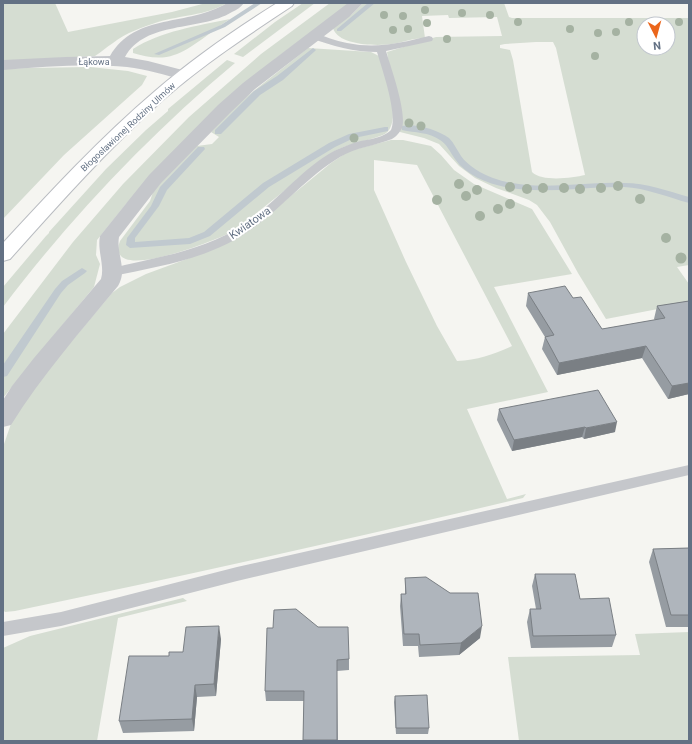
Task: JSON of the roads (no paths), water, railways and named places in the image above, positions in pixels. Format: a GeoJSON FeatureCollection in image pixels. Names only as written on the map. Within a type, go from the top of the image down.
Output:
{"type":"FeatureCollection","features":[{"type":"Feature","properties":{"kind":"main road","name":"Błogosławionej Rodziny Ulmów"},"geometry":{"type":"LineString","coordinates":[[3,254],[79,172],[143,110],[184,75],[223,46],[288,3]]}},
{"type":"Feature","properties":{"kind":"street"},"geometry":{"type":"LineString","coordinates":[[114,62],[122,47],[128,41],[140,35],[173,24],[216,15],[237,3]]}},
{"type":"Feature","properties":{"kind":"street"},"geometry":{"type":"LineString","coordinates":[[3,419],[16,396],[109,284],[113,272],[107,248],[110,236],[155,179],[191,141],[249,86],[344,14],[356,3]]}},
{"type":"Feature","properties":{"kind":"street","name":"Łąkowa"},"geometry":{"type":"LineString","coordinates":[[3,65],[114,62],[145,65],[184,75]]}},
{"type":"Feature","properties":{"kind":"lane"},"geometry":{"type":"LineString","coordinates":[[314,36],[337,44],[381,49],[429,39]]}},
{"type":"Feature","properties":{"kind":"lane","name":"Kwiatowa"},"geometry":{"type":"LineString","coordinates":[[113,272],[168,260],[233,236],[249,226],[325,162],[348,148],[388,137],[393,134],[396,129],[397,112],[381,49]]}},
{"type":"Feature","properties":{"kind":"lane"},"geometry":{"type":"LineString","coordinates":[[3,629],[60,619],[237,574],[689,470]]}},
{"type":"Feature","properties":{"kind":"waterway"},"geometry":{"type":"LineString","coordinates":[[157,54],[223,26],[259,3]]}},
{"type":"Feature","properties":{"kind":"waterway"},"geometry":{"type":"LineString","coordinates":[[339,30],[372,3]]}},
{"type":"Feature","properties":{"kind":"waterway"},"geometry":{"type":"LineString","coordinates":[[218,132],[257,93],[280,78],[313,50]]}},
{"type":"Feature","properties":{"kind":"waterway"},"geometry":{"type":"LineString","coordinates":[[405,128],[425,131],[443,138],[462,163],[490,180],[522,187],[539,188],[624,185],[640,187],[689,200]]}},
{"type":"Feature","properties":{"kind":"waterway"},"geometry":{"type":"LineString","coordinates":[[201,149],[163,189],[155,206],[131,238],[130,245],[190,241],[207,234],[266,185],[332,145],[352,136],[385,129]]}},
{"type":"Feature","properties":{"kind":"waterway"},"geometry":{"type":"LineString","coordinates":[[3,373],[58,291],[65,283],[82,271]]}}]}
